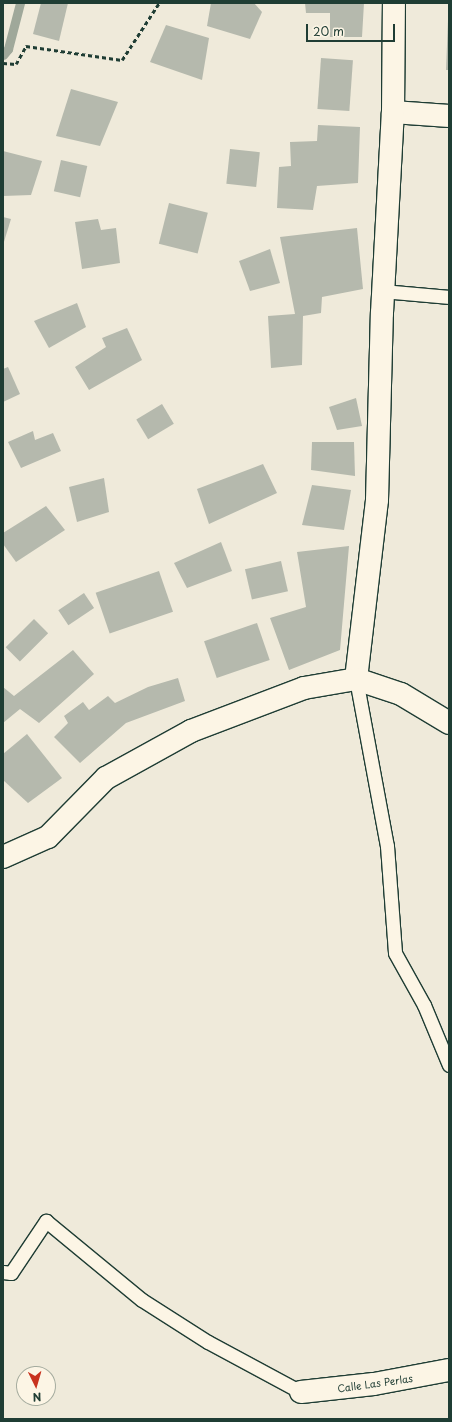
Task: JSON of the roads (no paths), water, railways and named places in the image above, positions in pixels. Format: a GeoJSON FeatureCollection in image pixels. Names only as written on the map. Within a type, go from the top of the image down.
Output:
{"type":"FeatureCollection","features":[{"type":"Feature","properties":{"kind":"street"},"geometry":{"type":"LineString","coordinates":[[356,679],[377,500],[383,291],[393,112],[394,3]]}},
{"type":"Feature","properties":{"kind":"street"},"geometry":{"type":"LineString","coordinates":[[393,112],[449,116]]}},
{"type":"Feature","properties":{"kind":"street"},"geometry":{"type":"LineString","coordinates":[[3,857],[48,837],[106,778],[191,731],[304,688],[356,679],[401,694],[449,723]]}},
{"type":"Feature","properties":{"kind":"street","name":"Calle Las Perlas"},"geometry":{"type":"LineString","coordinates":[[301,1392],[374,1384],[449,1370]]}},
{"type":"Feature","properties":{"kind":"lane"},"geometry":{"type":"LineString","coordinates":[[383,291],[449,297]]}},
{"type":"Feature","properties":{"kind":"lane"},"geometry":{"type":"LineString","coordinates":[[356,679],[387,846],[395,953],[424,1005],[449,1065]]}},
{"type":"Feature","properties":{"kind":"lane"},"geometry":{"type":"LineString","coordinates":[[3,1272],[10,1273],[46,1221],[142,1300],[208,1342],[301,1392]]}},
{"type":"Feature","properties":{"kind":"waterway"},"geometry":{"type":"LineString","coordinates":[[3,55],[8,49],[20,3]]}}]}
